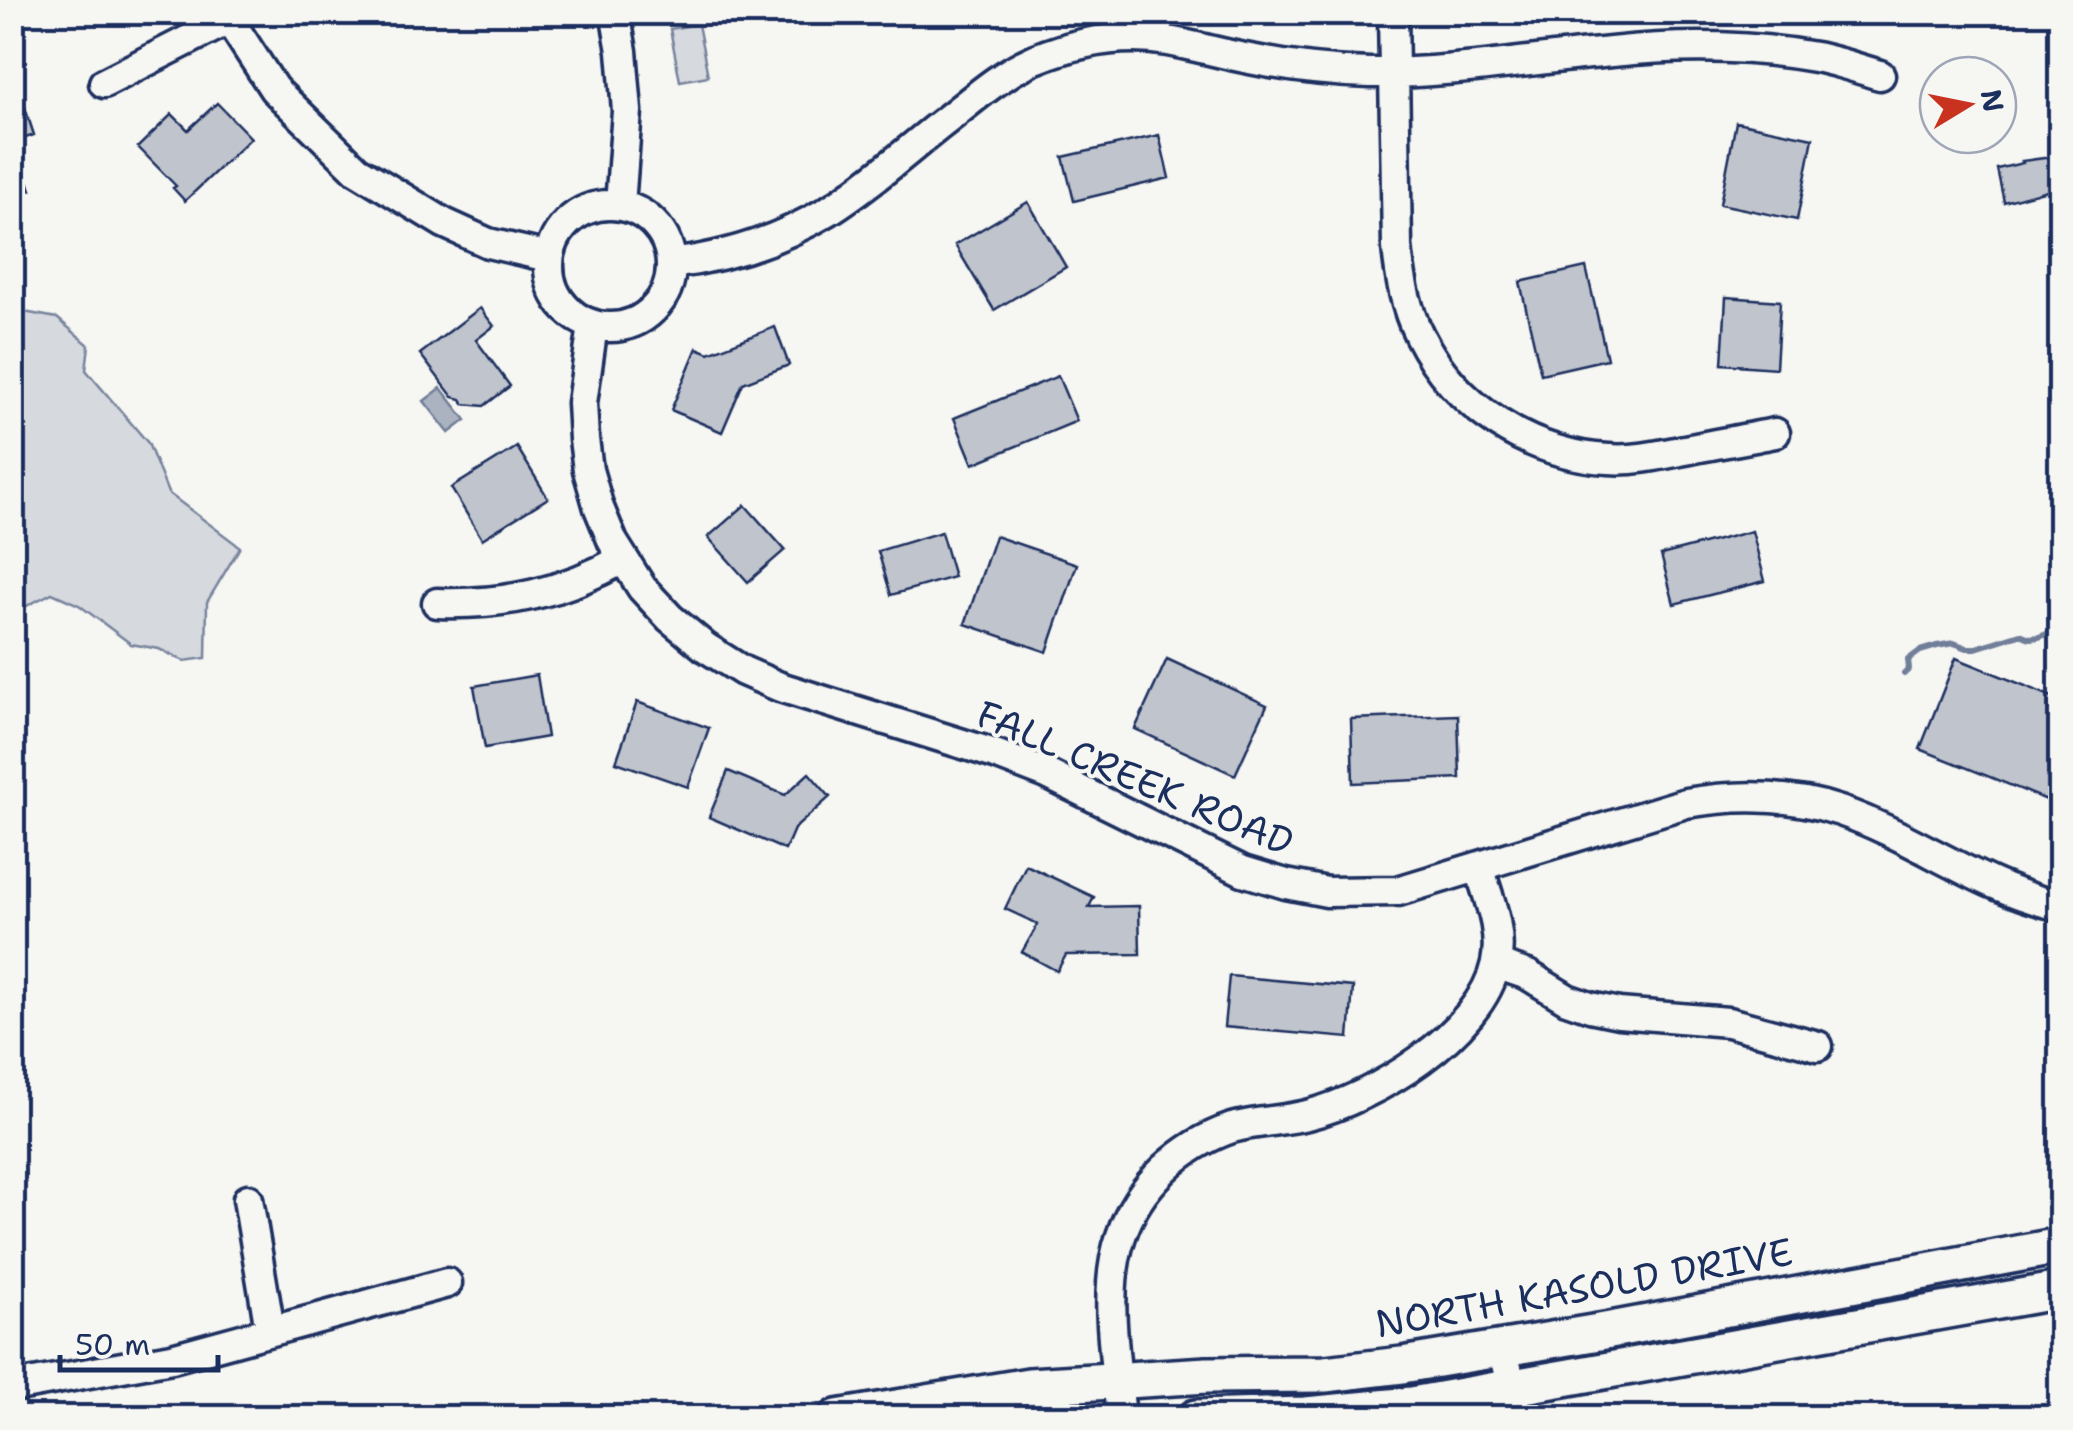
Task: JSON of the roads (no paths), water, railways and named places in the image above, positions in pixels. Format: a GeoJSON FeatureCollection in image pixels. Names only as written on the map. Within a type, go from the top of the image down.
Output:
{"type":"FeatureCollection","features":[{"type":"Feature","properties":{"kind":"main road","name":"NORTH KASOLD DRIVE"},"geometry":{"type":"LineString","coordinates":[[837,1418],[1000,1390],[1207,1376],[1325,1374],[1402,1365],[2060,1246]]}},
{"type":"Feature","properties":{"kind":"main road"},"geometry":{"type":"LineString","coordinates":[[1196,1418],[1514,1403],[2060,1290]]}},
{"type":"Feature","properties":{"kind":"street"},"geometry":{"type":"LineString","coordinates":[[615,12],[627,111],[620,205]]}},
{"type":"Feature","properties":{"kind":"street"},"geometry":{"type":"LineString","coordinates":[[1392,12],[1400,277],[1420,336],[1459,392],[1518,436],[1576,456],[1642,458],[1775,433]]}},
{"type":"Feature","properties":{"kind":"street"},"geometry":{"type":"LineString","coordinates":[[104,83],[226,16],[274,89],[357,170],[444,223],[488,242],[549,257]]}},
{"type":"Feature","properties":{"kind":"street"},"geometry":{"type":"LineString","coordinates":[[672,264],[751,247],[828,211],[1000,78],[1065,48],[1093,42],[1163,40],[1308,69],[1394,72],[1616,51],[1750,50],[1816,57],[1880,75]]}},
{"type":"Feature","properties":{"kind":"street"},"geometry":{"type":"LineString","coordinates":[[600,205],[620,205],[640,212],[656,226],[667,244],[672,264],[669,284],[647,315],[630,324],[593,325],[577,318],[554,292],[549,257],[566,222],[600,205]]}},
{"type":"Feature","properties":{"kind":"street","name":"FALL CREEK ROAD"},"geometry":{"type":"LineString","coordinates":[[593,325],[582,403],[588,470],[599,508],[623,559],[642,588],[705,648],[780,687],[1047,774],[1242,871],[1313,889],[1398,891],[1686,803],[1724,796],[1760,796],[1799,800],[1839,811],[2008,891],[2060,906]]}},
{"type":"Feature","properties":{"kind":"street"},"geometry":{"type":"LineString","coordinates":[[437,603],[516,600],[560,588],[623,559]]}},
{"type":"Feature","properties":{"kind":"street"},"geometry":{"type":"LineString","coordinates":[[1120,1418],[1111,1288],[1121,1234],[1136,1202],[1156,1176],[1206,1139],[1234,1128],[1307,1116],[1343,1104],[1385,1084],[1450,1036],[1488,988],[1496,964],[1499,942],[1479,866]]}},
{"type":"Feature","properties":{"kind":"street"},"geometry":{"type":"LineString","coordinates":[[1496,964],[1528,975],[1566,999],[1590,1008],[1619,1014],[1728,1022],[1818,1046]]}},
{"type":"Feature","properties":{"kind":"street"},"geometry":{"type":"LineString","coordinates":[[248,1198],[270,1330]]}},
{"type":"Feature","properties":{"kind":"street"},"geometry":{"type":"LineString","coordinates":[[12,1387],[172,1358],[447,1283]]}},
{"type":"Feature","properties":{"kind":"street"},"geometry":{"type":"LineString","coordinates":[[1504,1348],[1514,1403]]}},
{"type":"Feature","properties":{"kind":"waterway"},"geometry":{"type":"LineString","coordinates":[[1904,674],[1909,669],[1908,660],[1937,646],[1954,643],[1976,648],[2020,634],[2039,637],[2060,629]]}}]}
